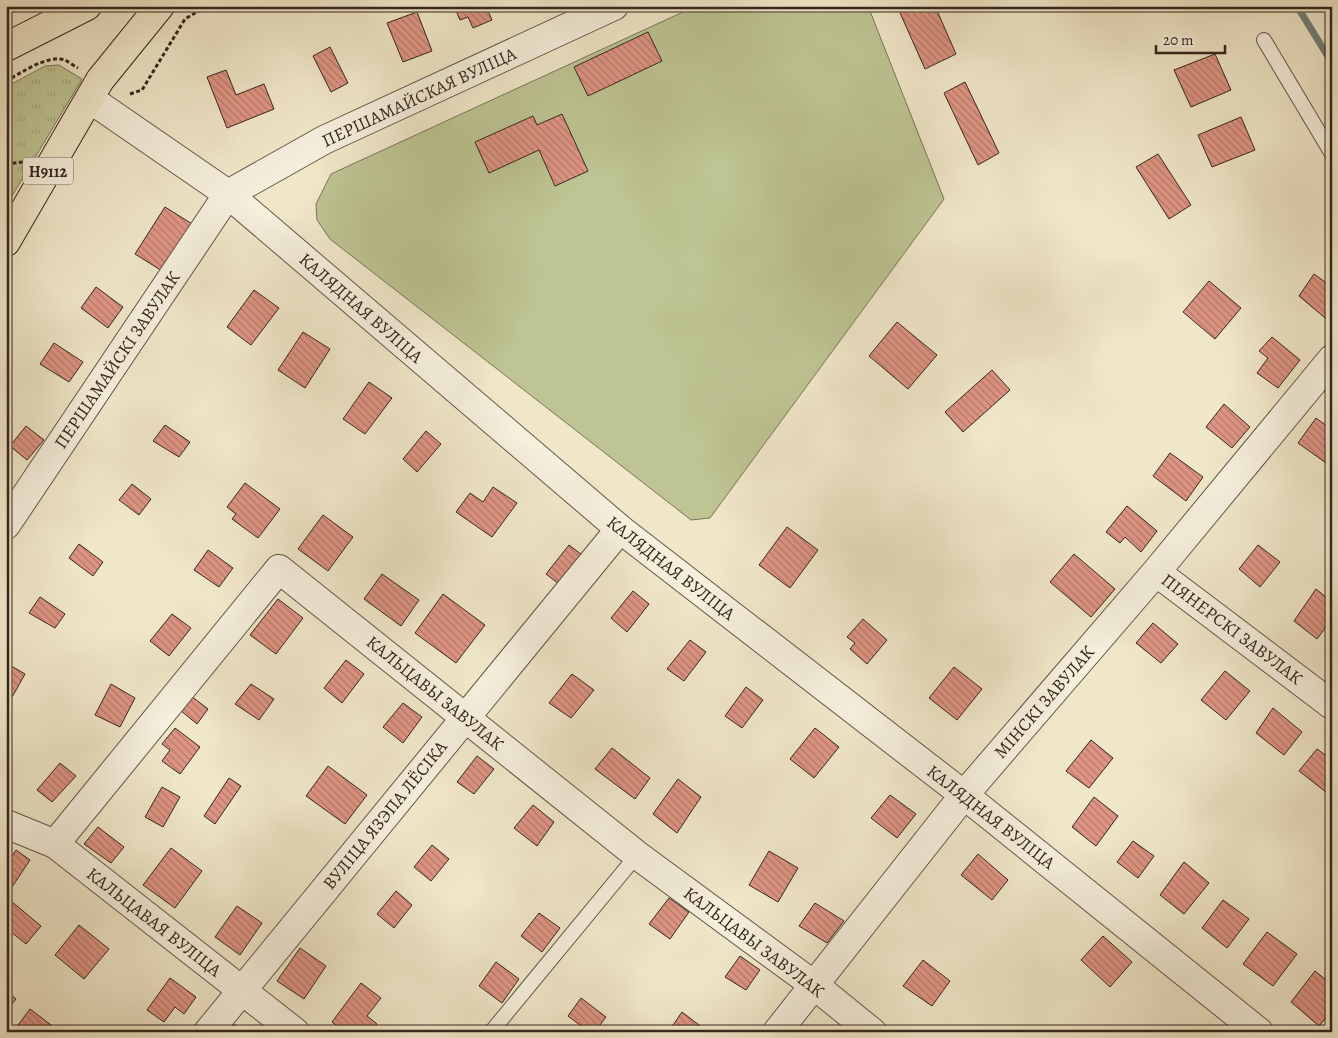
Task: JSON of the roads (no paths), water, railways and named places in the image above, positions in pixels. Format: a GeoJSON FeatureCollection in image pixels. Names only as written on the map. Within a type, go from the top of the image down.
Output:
{"type":"FeatureCollection","features":[{"type":"Feature","properties":{"kind":"main road"},"geometry":{"type":"LineString","coordinates":[[6,47],[87,6]]}},
{"type":"Feature","properties":{"kind":"main road"},"geometry":{"type":"LineString","coordinates":[[88,86],[100,80],[160,6]]}},
{"type":"Feature","properties":{"kind":"main road","name":"Н9112"},"geometry":{"type":"LineString","coordinates":[[6,242],[88,86]]}},
{"type":"Feature","properties":{"kind":"street","name":"ПЕРШАМАЙСКАЯ ВУЛІЦА"},"geometry":{"type":"LineString","coordinates":[[228,194],[324,140],[614,6]]}},
{"type":"Feature","properties":{"kind":"street","name":"КАЛЯДНАЯ ВУЛІЦА"},"geometry":{"type":"LineString","coordinates":[[88,86],[228,194],[620,529],[964,795],[1259,1032]]}},
{"type":"Feature","properties":{"kind":"street","name":"ПЕРШАМАЙСКІ ЗАВУЛАК"},"geometry":{"type":"LineString","coordinates":[[6,525],[228,194]]}},
{"type":"Feature","properties":{"kind":"street","name":"МІНСКІ ЗАВУЛАК"},"geometry":{"type":"LineString","coordinates":[[777,1032],[964,795],[1327,374]]}},
{"type":"Feature","properties":{"kind":"street","name":"ВУЛІЦА ЯЗЭПА ЛЁСІКА"},"geometry":{"type":"LineString","coordinates":[[208,1032],[620,529]]}},
{"type":"Feature","properties":{"kind":"street","name":"КАЛЬЦАВЫ ЗАВУЛАК"},"geometry":{"type":"LineString","coordinates":[[55,844],[279,569],[637,855],[814,985],[872,1032]]}},
{"type":"Feature","properties":{"kind":"street","name":"ПІЯНЕРСКІ ЗАВУЛАК"},"geometry":{"type":"LineString","coordinates":[[1156,572],[1332,705]]}},
{"type":"Feature","properties":{"kind":"street","name":"КАЛЬЦАВАЯ ВУЛІЦА"},"geometry":{"type":"LineString","coordinates":[[6,824],[55,844],[294,1032]]}},
{"type":"Feature","properties":{"kind":"lane"},"geometry":{"type":"LineString","coordinates":[[1264,40],[1332,154]]}},
{"type":"Feature","properties":{"kind":"lane"},"geometry":{"type":"LineString","coordinates":[[491,1032],[637,855]]}},
{"type":"Feature","properties":{"kind":"waterway"},"geometry":{"type":"LineString","coordinates":[[1297,6],[1332,63]]}}]}
